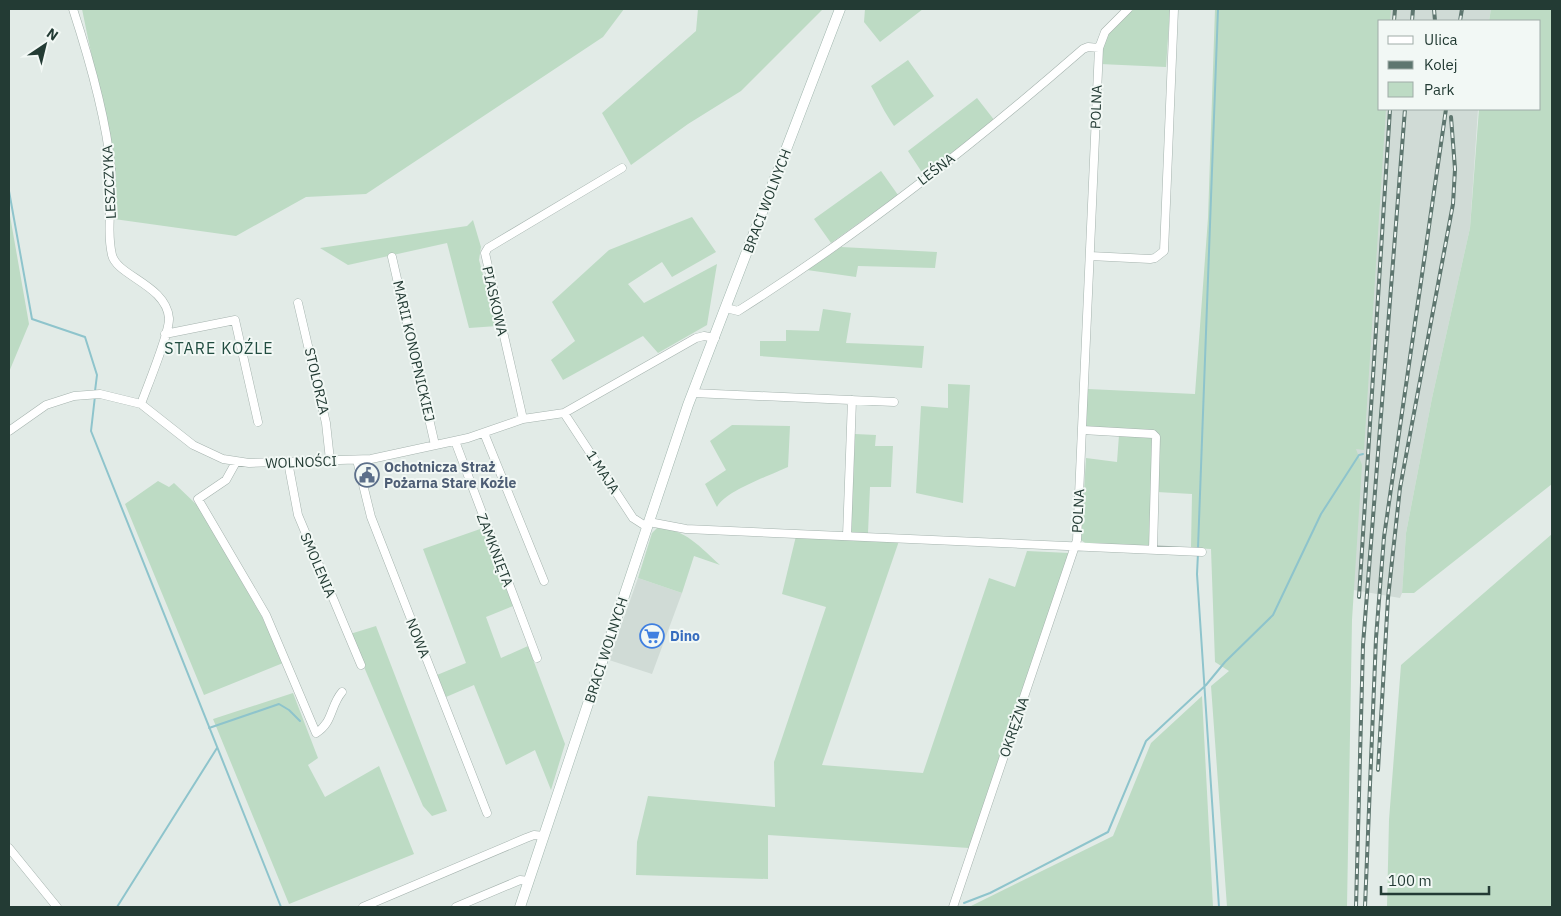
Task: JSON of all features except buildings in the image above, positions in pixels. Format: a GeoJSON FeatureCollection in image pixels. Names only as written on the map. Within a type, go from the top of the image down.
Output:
{"type":"FeatureCollection","features":[{"type":"Feature","properties":{"kind":"main road","name":"BRACI WOLNYCH"},"geometry":{"type":"LineString","coordinates":[[520,907],[693,393],[840,9]]}},
{"type":"Feature","properties":{"kind":"street","name":"LESZCZYKA"},"geometry":{"type":"LineString","coordinates":[[73,9],[107,142],[112,190],[110,234],[112,258],[163,302],[169,317],[166,334],[141,404]]}},
{"type":"Feature","properties":{"kind":"street"},"geometry":{"type":"LineString","coordinates":[[1098,48],[1105,32],[1128,9]]}},
{"type":"Feature","properties":{"kind":"street"},"geometry":{"type":"LineString","coordinates":[[1090,256],[1150,259],[1155,258],[1164,251],[1174,9]]}},
{"type":"Feature","properties":{"kind":"street","name":"LEŚNA"},"geometry":{"type":"LineString","coordinates":[[726,308],[738,311],[805,266],[983,134],[1083,49],[1088,47],[1098,48]]}},
{"type":"Feature","properties":{"kind":"street","name":"POLNA"},"geometry":{"type":"LineString","coordinates":[[648,524],[686,529],[1075,548],[1078,532],[1098,48]]}},
{"type":"Feature","properties":{"kind":"street","name":"PIASKOWA"},"geometry":{"type":"LineString","coordinates":[[523,420],[485,253],[488,248],[622,168]]}},
{"type":"Feature","properties":{"kind":"street","name":"MARII KONOPNICKIEJ"},"geometry":{"type":"LineString","coordinates":[[392,257],[436,445]]}},
{"type":"Feature","properties":{"kind":"street","name":"STOLORZA"},"geometry":{"type":"LineString","coordinates":[[298,303],[326,423],[330,460]]}},
{"type":"Feature","properties":{"kind":"street"},"geometry":{"type":"LineString","coordinates":[[166,334],[235,320],[258,422]]}},
{"type":"Feature","properties":{"kind":"street","name":"WOLNOŚCI"},"geometry":{"type":"LineString","coordinates":[[9,431],[46,405],[74,396],[100,394],[141,404],[193,445],[210,454],[236,462],[357,460],[455,441],[523,420],[564,413],[696,338],[704,336],[715,338]]}},
{"type":"Feature","properties":{"kind":"street"},"geometry":{"type":"LineString","coordinates":[[693,393],[894,402]]}},
{"type":"Feature","properties":{"kind":"street"},"geometry":{"type":"LineString","coordinates":[[847,536],[852,400]]}},
{"type":"Feature","properties":{"kind":"street","name":"1 MAJA"},"geometry":{"type":"LineString","coordinates":[[564,413],[633,518],[648,524]]}},
{"type":"Feature","properties":{"kind":"street"},"geometry":{"type":"LineString","coordinates":[[1082,430],[1153,434],[1156,437],[1153,550]]}},
{"type":"Feature","properties":{"kind":"street"},"geometry":{"type":"LineString","coordinates":[[484,433],[544,581]]}},
{"type":"Feature","properties":{"kind":"street","name":"ZAMKNIĘTA"},"geometry":{"type":"LineString","coordinates":[[455,441],[537,658]]}},
{"type":"Feature","properties":{"kind":"street","name":"NOWA"},"geometry":{"type":"LineString","coordinates":[[357,460],[371,517],[487,813]]}},
{"type":"Feature","properties":{"kind":"street"},"geometry":{"type":"LineString","coordinates":[[236,462],[226,480],[198,498],[266,614],[316,733],[324,729],[331,718],[338,696],[342,692]]}},
{"type":"Feature","properties":{"kind":"street","name":"SMOLENIA"},"geometry":{"type":"LineString","coordinates":[[288,462],[298,515],[361,665]]}},
{"type":"Feature","properties":{"kind":"street"},"geometry":{"type":"LineString","coordinates":[[1075,548],[1199,551]]}},
{"type":"Feature","properties":{"kind":"street","name":"OKRĘŻNA"},"geometry":{"type":"LineString","coordinates":[[953,907],[1075,548]]}},
{"type":"Feature","properties":{"kind":"street"},"geometry":{"type":"LineString","coordinates":[[363,907],[526,838],[534,835],[544,836]]}},
{"type":"Feature","properties":{"kind":"street"},"geometry":{"type":"LineString","coordinates":[[9,848],[57,907]]}},
{"type":"Feature","properties":{"kind":"street"},"geometry":{"type":"LineString","coordinates":[[456,907],[520,880],[529,880]]}},
{"type":"Feature","properties":{"kind":"shaded area"},"geometry":{"type":"Polygon","coordinates":[[[1381,9],[1491,9],[1489,20],[1381,20],[1381,9]]]}},
{"type":"Feature","properties":{"kind":"shaded area"},"geometry":{"type":"Polygon","coordinates":[[[1380,110],[1478,110],[1470,228],[1432,398],[1406,533],[1402,593],[1400,598],[1348,589],[1351,493],[1380,110]]]}},
{"type":"Feature","properties":{"kind":"shaded area"},"geometry":{"type":"Polygon","coordinates":[[[638,578],[682,593],[652,674],[609,660],[638,578]]]}},
{"type":"Feature","properties":{"kind":"green space"},"geometry":{"type":"Polygon","coordinates":[[[82,9],[624,9],[603,37],[366,194],[306,197],[236,236],[114,219],[108,140],[82,9]]]}},
{"type":"Feature","properties":{"kind":"green space"},"geometry":{"type":"Polygon","coordinates":[[[698,9],[823,9],[741,91],[688,124],[631,165],[602,113],[696,31],[698,9]]]}},
{"type":"Feature","properties":{"kind":"green space"},"geometry":{"type":"Polygon","coordinates":[[[865,9],[923,9],[880,42],[864,22],[865,9]]]}},
{"type":"Feature","properties":{"kind":"green space"},"geometry":{"type":"Polygon","coordinates":[[[1134,9],[1170,9],[1166,67],[1100,64],[1101,37],[1134,9]]]}},
{"type":"Feature","properties":{"kind":"green space"},"geometry":{"type":"Polygon","coordinates":[[[1215,9],[1391,9],[1390,20],[1378,20],[1378,110],[1386,110],[1364,450],[1356,449],[1362,465],[1352,620],[1347,907],[1227,907],[1211,686],[1229,671],[1215,662],[1211,549],[1191,548],[1192,494],[1157,492],[1158,436],[1084,428],[1088,389],[1195,394],[1208,218],[1215,9]]]}},
{"type":"Feature","properties":{"kind":"green space"},"geometry":{"type":"Polygon","coordinates":[[[1491,9],[1552,9],[1552,484],[1414,593],[1402,593],[1406,533],[1432,398],[1470,228],[1479,110],[1541,110],[1541,20],[1489,20],[1491,9]]]}},
{"type":"Feature","properties":{"kind":"green space"},"geometry":{"type":"Polygon","coordinates":[[[908,60],[934,96],[894,126],[871,86],[908,60]]]}},
{"type":"Feature","properties":{"kind":"green space"},"geometry":{"type":"Polygon","coordinates":[[[977,98],[995,121],[923,174],[908,151],[977,98]]]}},
{"type":"Feature","properties":{"kind":"green space"},"geometry":{"type":"Polygon","coordinates":[[[881,171],[898,195],[831,243],[814,219],[881,171]]]}},
{"type":"Feature","properties":{"kind":"green space"},"geometry":{"type":"Polygon","coordinates":[[[9,210],[29,324],[9,372],[9,210]]]}},
{"type":"Feature","properties":{"kind":"green space"},"geometry":{"type":"Polygon","coordinates":[[[692,217],[716,252],[672,277],[662,262],[628,284],[644,303],[717,264],[707,325],[658,353],[643,336],[563,380],[551,360],[575,341],[552,302],[609,250],[692,217]]]}},
{"type":"Feature","properties":{"kind":"green space"},"geometry":{"type":"Polygon","coordinates":[[[473,220],[481,247],[479,260],[497,326],[469,328],[447,243],[348,265],[320,248],[467,226],[473,220]]]}},
{"type":"Feature","properties":{"kind":"green space"},"geometry":{"type":"Polygon","coordinates":[[[841,247],[937,252],[935,268],[858,266],[856,277],[807,270],[841,247]]]}},
{"type":"Feature","properties":{"kind":"green space"},"geometry":{"type":"Polygon","coordinates":[[[823,309],[851,313],[846,343],[924,346],[922,368],[760,356],[760,341],[786,341],[786,330],[819,331],[823,309]]]}},
{"type":"Feature","properties":{"kind":"green space"},"geometry":{"type":"Polygon","coordinates":[[[948,384],[970,385],[963,503],[916,493],[921,406],[948,408],[948,384]]]}},
{"type":"Feature","properties":{"kind":"green space"},"geometry":{"type":"Polygon","coordinates":[[[732,425],[790,426],[788,467],[738,489],[717,507],[705,484],[726,470],[710,441],[732,425]]]}},
{"type":"Feature","properties":{"kind":"green space"},"geometry":{"type":"Polygon","coordinates":[[[855,434],[876,435],[875,446],[893,446],[891,487],[870,487],[868,533],[851,532],[855,434]]]}},
{"type":"Feature","properties":{"kind":"green space"},"geometry":{"type":"Polygon","coordinates":[[[1119,435],[1152,438],[1149,546],[1085,543],[1081,540],[1086,458],[1117,462],[1119,435]]]}},
{"type":"Feature","properties":{"kind":"green space"},"geometry":{"type":"Polygon","coordinates":[[[158,481],[169,487],[174,483],[198,506],[262,617],[283,663],[204,695],[125,504],[158,481]]]}},
{"type":"Feature","properties":{"kind":"green space"},"geometry":{"type":"Polygon","coordinates":[[[483,528],[513,606],[486,617],[501,658],[528,646],[565,744],[551,790],[535,750],[506,765],[474,685],[446,697],[437,675],[466,663],[423,549],[483,528]]]}},
{"type":"Feature","properties":{"kind":"green space"},"geometry":{"type":"Polygon","coordinates":[[[657,528],[676,531],[684,535],[720,565],[694,556],[682,593],[638,578],[652,533],[657,528]]]}},
{"type":"Feature","properties":{"kind":"green space"},"geometry":{"type":"Polygon","coordinates":[[[1552,534],[1552,907],[1387,907],[1389,820],[1401,665],[1552,534]]]}},
{"type":"Feature","properties":{"kind":"green space"},"geometry":{"type":"Polygon","coordinates":[[[796,536],[899,541],[822,765],[923,773],[989,578],[1015,587],[1027,551],[1069,553],[969,848],[768,835],[768,879],[636,875],[637,842],[648,796],[775,807],[774,762],[826,607],[782,594],[796,536]]]}},
{"type":"Feature","properties":{"kind":"green space"},"geometry":{"type":"Polygon","coordinates":[[[376,626],[447,811],[432,816],[423,806],[350,634],[376,626]]]}},
{"type":"Feature","properties":{"kind":"green space"},"geometry":{"type":"Polygon","coordinates":[[[293,693],[318,758],[308,765],[325,797],[379,766],[414,854],[289,904],[213,719],[293,693]]]}},
{"type":"Feature","properties":{"kind":"green space"},"geometry":{"type":"Polygon","coordinates":[[[1202,696],[1213,907],[969,907],[1113,836],[1151,743],[1202,696]]]}},
{"type":"Feature","properties":{"kind":"waterway"},"geometry":{"type":"LineString","coordinates":[[1198,548],[1218,9]]}},
{"type":"Feature","properties":{"kind":"waterway"},"geometry":{"type":"LineString","coordinates":[[9,191],[32,319],[85,337],[97,375],[95,391]]}},
{"type":"Feature","properties":{"kind":"waterway"},"geometry":{"type":"LineString","coordinates":[[95,396],[91,431],[281,907]]}},
{"type":"Feature","properties":{"kind":"waterway"},"geometry":{"type":"LineString","coordinates":[[964,903],[990,893],[1108,832],[1146,741],[1206,685],[1225,662],[1273,615],[1321,514],[1359,455],[1363,454]]}},
{"type":"Feature","properties":{"kind":"waterway"},"geometry":{"type":"LineString","coordinates":[[1198,553],[1197,574],[1219,907]]}},
{"type":"Feature","properties":{"kind":"waterway"},"geometry":{"type":"LineString","coordinates":[[209,728],[279,704],[289,710],[300,721]]}},
{"type":"Feature","properties":{"kind":"waterway"},"geometry":{"type":"LineString","coordinates":[[117,907],[217,748]]}},
{"type":"Feature","properties":{"kind":"railway"},"geometry":{"type":"LineString","coordinates":[[1394,20],[1395,9]]}},
{"type":"Feature","properties":{"kind":"railway"},"geometry":{"type":"LineString","coordinates":[[1412,20],[1413,9]]}},
{"type":"Feature","properties":{"kind":"railway"},"geometry":{"type":"LineString","coordinates":[[1434,9],[1435,20]]}},
{"type":"Feature","properties":{"kind":"railway"},"geometry":{"type":"LineString","coordinates":[[1460,20],[1462,9]]}},
{"type":"Feature","properties":{"kind":"railway"},"geometry":{"type":"LineString","coordinates":[[1359,597],[1390,110]]}},
{"type":"Feature","properties":{"kind":"railway"},"geometry":{"type":"LineString","coordinates":[[1356,907],[1363,645],[1405,110]]}},
{"type":"Feature","properties":{"kind":"railway"},"geometry":{"type":"LineString","coordinates":[[1365,907],[1376,638],[1384,537],[1446,110]]}},
{"type":"Feature","properties":{"kind":"railway"},"geometry":{"type":"LineString","coordinates":[[1378,770],[1388,598],[1400,488],[1453,204],[1455,169],[1451,117]]}},
{"type":"Feature","properties":{"kind":"place","name":"Ochotnicza Straż Pożarna Stare Koźle"},"geometry":{"type":"Point","coordinates":[367,475]}},
{"type":"Feature","properties":{"kind":"place","name":"Dino"},"geometry":{"type":"Point","coordinates":[652,636]}},
{"type":"Feature","properties":{"kind":"district","name":"STARE KOŹLE"},"geometry":{"type":"Point","coordinates":[219,348]}}]}
